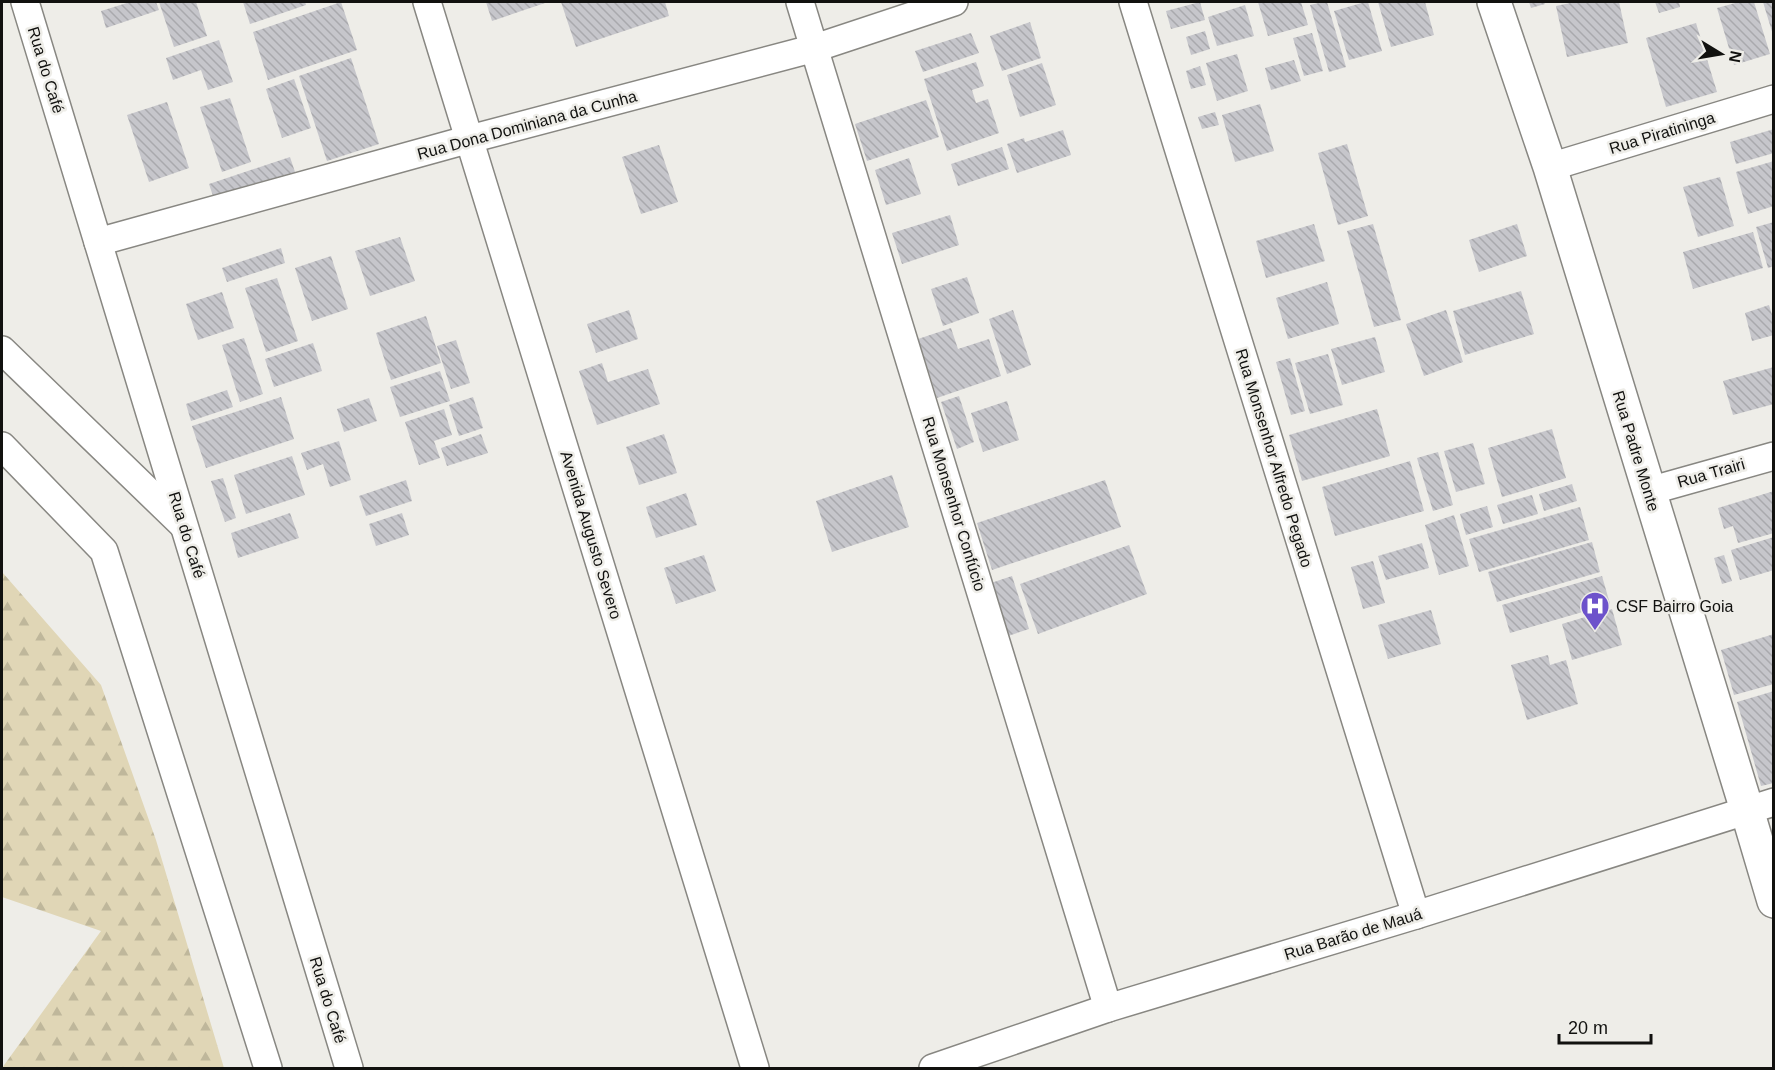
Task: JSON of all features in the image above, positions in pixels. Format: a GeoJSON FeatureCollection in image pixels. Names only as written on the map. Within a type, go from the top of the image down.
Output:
{"type":"FeatureCollection","features":[{"type":"Feature","properties":{"kind":"street","name":"Rua do Café"},"geometry":{"type":"LineString","coordinates":[[25,2],[349,1068]]}},
{"type":"Feature","properties":{"kind":"street","name":"Avenida Augusto Severo"},"geometry":{"type":"LineString","coordinates":[[427,2],[755,1068]]}},
{"type":"Feature","properties":{"kind":"street","name":"Rua Monsenhor Confúcio"},"geometry":{"type":"LineString","coordinates":[[800,2],[1107,1008]]}},
{"type":"Feature","properties":{"kind":"street","name":"Rua Dona Dominiana da Cunha"},"geometry":{"type":"LineString","coordinates":[[98,242],[470,139],[815,48],[954,2]]}},
{"type":"Feature","properties":{"kind":"street","name":"Rua Monsenhor Alfredo Pegado"},"geometry":{"type":"LineString","coordinates":[[1132,2],[1416,915]]}},
{"type":"Feature","properties":{"kind":"street","name":"Rua Padre Monte"},"geometry":{"type":"LineString","coordinates":[[1494,2],[1550,167],[1649,491],[1760,806],[1773,901]]}},
{"type":"Feature","properties":{"kind":"street","name":"Rua Piratininga"},"geometry":{"type":"LineString","coordinates":[[1550,167],[1773,99]]}},
{"type":"Feature","properties":{"kind":"street"},"geometry":{"type":"LineString","coordinates":[[2,350],[184,526]]}},
{"type":"Feature","properties":{"kind":"street"},"geometry":{"type":"LineString","coordinates":[[2,446],[104,550],[268,1068]]}},
{"type":"Feature","properties":{"kind":"street","name":"Rua Trairi"},"geometry":{"type":"LineString","coordinates":[[1649,491],[1773,456]]}},
{"type":"Feature","properties":{"kind":"street","name":"Rua Barão de Mauá"},"geometry":{"type":"LineString","coordinates":[[933,1068],[1107,1008],[1416,915],[1760,806]]}},
{"type":"Feature","properties":{"kind":"green space"},"geometry":{"type":"Polygon","coordinates":[[[2,572],[101,685],[156,840],[224,1068],[2,1068],[101,931],[2,897],[2,572]]]}},
{"type":"Feature","properties":{"kind":"building"},"geometry":{"type":"Polygon","coordinates":[[[130,2],[156,2],[159,10],[106,28],[101,11],[130,2]]]}},
{"type":"Feature","properties":{"kind":"building"},"geometry":{"type":"Polygon","coordinates":[[[159,2],[196,2],[207,36],[174,47],[159,2]]]}},
{"type":"Feature","properties":{"kind":"building"},"geometry":{"type":"Polygon","coordinates":[[[243,2],[305,2],[306,5],[250,24],[243,2]]]}},
{"type":"Feature","properties":{"kind":"building"},"geometry":{"type":"Polygon","coordinates":[[[341,2],[357,50],[268,80],[253,32],[341,2]]]}},
{"type":"Feature","properties":{"kind":"building"},"geometry":{"type":"Polygon","coordinates":[[[486,2],[548,2],[492,21],[486,2]]]}},
{"type":"Feature","properties":{"kind":"building"},"geometry":{"type":"Polygon","coordinates":[[[561,2],[665,2],[669,16],[576,47],[561,2]]]}},
{"type":"Feature","properties":{"kind":"building"},"geometry":{"type":"Polygon","coordinates":[[[1200,2],[1205,20],[1171,29],[1166,11],[1200,2]]]}},
{"type":"Feature","properties":{"kind":"building"},"geometry":{"type":"Polygon","coordinates":[[[1258,2],[1301,2],[1308,25],[1268,36],[1258,2]]]}},
{"type":"Feature","properties":{"kind":"building"},"geometry":{"type":"Polygon","coordinates":[[[1327,2],[1346,67],[1329,72],[1310,5],[1327,2]]]}},
{"type":"Feature","properties":{"kind":"building"},"geometry":{"type":"Polygon","coordinates":[[[1368,2],[1382,51],[1349,60],[1334,11],[1368,2]]]}},
{"type":"Feature","properties":{"kind":"building"},"geometry":{"type":"Polygon","coordinates":[[[1378,2],[1425,2],[1434,35],[1391,47],[1378,2]]]}},
{"type":"Feature","properties":{"kind":"building"},"geometry":{"type":"Polygon","coordinates":[[[1529,2],[1544,2],[1545,4],[1531,8],[1529,2]]]}},
{"type":"Feature","properties":{"kind":"building"},"geometry":{"type":"Polygon","coordinates":[[[1575,2],[1619,2],[1628,43],[1567,57],[1556,6],[1575,2]]]}},
{"type":"Feature","properties":{"kind":"building"},"geometry":{"type":"Polygon","coordinates":[[[1655,2],[1679,2],[1680,7],[1659,13],[1655,2]]]}},
{"type":"Feature","properties":{"kind":"building"},"geometry":{"type":"Polygon","coordinates":[[[1739,2],[1754,2],[1770,54],[1734,65],[1717,8],[1739,2]]]}},
{"type":"Feature","properties":{"kind":"building"},"geometry":{"type":"Polygon","coordinates":[[[1763,2],[1774,2],[1774,35],[1773,35],[1763,2]]]}},
{"type":"Feature","properties":{"kind":"building"},"geometry":{"type":"Polygon","coordinates":[[[1245,5],[1254,36],[1217,46],[1208,17],[1245,5]]]}},
{"type":"Feature","properties":{"kind":"building"},"geometry":{"type":"Polygon","coordinates":[[[1030,22],[1041,58],[1002,71],[990,36],[1030,22]]]}},
{"type":"Feature","properties":{"kind":"building"},"geometry":{"type":"Polygon","coordinates":[[[1696,23],[1717,92],[1666,107],[1646,38],[1696,23]]]}},
{"type":"Feature","properties":{"kind":"building"},"geometry":{"type":"Polygon","coordinates":[[[1205,31],[1210,49],[1191,55],[1186,37],[1205,31]]]}},
{"type":"Feature","properties":{"kind":"building"},"geometry":{"type":"Polygon","coordinates":[[[971,33],[979,53],[923,72],[915,51],[971,33]]]}},
{"type":"Feature","properties":{"kind":"building"},"geometry":{"type":"Polygon","coordinates":[[[1312,33],[1323,71],[1304,76],[1293,38],[1312,33]]]}},
{"type":"Feature","properties":{"kind":"building"},"geometry":{"type":"Polygon","coordinates":[[[219,40],[233,82],[208,90],[201,70],[173,80],[166,58],[219,40]]]}},
{"type":"Feature","properties":{"kind":"building"},"geometry":{"type":"Polygon","coordinates":[[[1237,54],[1248,91],[1217,101],[1206,63],[1237,54]]]}},
{"type":"Feature","properties":{"kind":"building"},"geometry":{"type":"Polygon","coordinates":[[[351,58],[379,144],[327,161],[299,76],[351,58]]]}},
{"type":"Feature","properties":{"kind":"building"},"geometry":{"type":"Polygon","coordinates":[[[1294,60],[1301,81],[1271,90],[1265,68],[1294,60]]]}},
{"type":"Feature","properties":{"kind":"building"},"geometry":{"type":"Polygon","coordinates":[[[976,62],[984,86],[972,90],[976,103],[988,99],[999,133],[947,151],[924,79],[976,62]]]}},
{"type":"Feature","properties":{"kind":"building"},"geometry":{"type":"Polygon","coordinates":[[[1042,63],[1056,105],[1020,117],[1007,75],[1042,63]]]}},
{"type":"Feature","properties":{"kind":"building"},"geometry":{"type":"Polygon","coordinates":[[[1200,66],[1206,85],[1191,89],[1186,71],[1200,66]]]}},
{"type":"Feature","properties":{"kind":"building"},"geometry":{"type":"Polygon","coordinates":[[[294,79],[311,128],[282,138],[266,89],[294,79]]]}},
{"type":"Feature","properties":{"kind":"building"},"geometry":{"type":"Polygon","coordinates":[[[230,98],[251,162],[222,172],[200,107],[230,98]]]}},
{"type":"Feature","properties":{"kind":"building"},"geometry":{"type":"Polygon","coordinates":[[[926,100],[939,137],[867,161],[855,124],[926,100]]]}},
{"type":"Feature","properties":{"kind":"building"},"geometry":{"type":"Polygon","coordinates":[[[167,102],[189,168],[149,182],[127,115],[167,102]]]}},
{"type":"Feature","properties":{"kind":"building"},"geometry":{"type":"Polygon","coordinates":[[[1260,104],[1274,151],[1235,162],[1222,115],[1260,104]]]}},
{"type":"Feature","properties":{"kind":"building"},"geometry":{"type":"Polygon","coordinates":[[[1215,112],[1219,125],[1202,129],[1198,117],[1215,112]]]}},
{"type":"Feature","properties":{"kind":"building"},"geometry":{"type":"Polygon","coordinates":[[[1774,129],[1774,153],[1736,164],[1730,142],[1774,129]]]}},
{"type":"Feature","properties":{"kind":"building"},"geometry":{"type":"Polygon","coordinates":[[[1063,130],[1071,155],[1017,173],[1007,144],[1024,138],[1025,142],[1063,130]]]}},
{"type":"Feature","properties":{"kind":"building"},"geometry":{"type":"Polygon","coordinates":[[[1347,144],[1368,216],[1338,225],[1318,153],[1347,144]]]}},
{"type":"Feature","properties":{"kind":"building"},"geometry":{"type":"Polygon","coordinates":[[[659,145],[678,202],[641,214],[622,157],[659,145]]]}},
{"type":"Feature","properties":{"kind":"building"},"geometry":{"type":"Polygon","coordinates":[[[1002,147],[1009,169],[958,186],[951,164],[1002,147]]]}},
{"type":"Feature","properties":{"kind":"building"},"geometry":{"type":"Polygon","coordinates":[[[290,157],[297,178],[216,205],[209,184],[290,157]]]}},
{"type":"Feature","properties":{"kind":"building"},"geometry":{"type":"Polygon","coordinates":[[[909,158],[921,194],[886,205],[875,170],[909,158]]]}},
{"type":"Feature","properties":{"kind":"building"},"geometry":{"type":"Polygon","coordinates":[[[1774,161],[1774,206],[1748,214],[1736,172],[1774,161]]]}},
{"type":"Feature","properties":{"kind":"building"},"geometry":{"type":"Polygon","coordinates":[[[1720,177],[1734,226],[1698,237],[1683,187],[1720,177]]]}},
{"type":"Feature","properties":{"kind":"building"},"geometry":{"type":"Polygon","coordinates":[[[950,215],[959,245],[902,264],[892,233],[950,215]]]}},
{"type":"Feature","properties":{"kind":"building"},"geometry":{"type":"Polygon","coordinates":[[[1774,222],[1774,266],[1768,268],[1756,227],[1774,222]]]}},
{"type":"Feature","properties":{"kind":"building"},"geometry":{"type":"Polygon","coordinates":[[[1314,224],[1325,261],[1266,278],[1256,241],[1314,224]]]}},
{"type":"Feature","properties":{"kind":"building"},"geometry":{"type":"Polygon","coordinates":[[[1373,224],[1401,320],[1374,327],[1347,231],[1373,224]]]}},
{"type":"Feature","properties":{"kind":"building"},"geometry":{"type":"Polygon","coordinates":[[[1517,224],[1527,256],[1479,272],[1469,240],[1517,224]]]}},
{"type":"Feature","properties":{"kind":"building"},"geometry":{"type":"Polygon","coordinates":[[[1753,232],[1763,268],[1693,289],[1683,252],[1753,232]]]}},
{"type":"Feature","properties":{"kind":"building"},"geometry":{"type":"Polygon","coordinates":[[[400,237],[415,281],[370,296],[355,251],[400,237]]]}},
{"type":"Feature","properties":{"kind":"building"},"geometry":{"type":"Polygon","coordinates":[[[281,248],[285,263],[227,282],[222,268],[281,248]]]}},
{"type":"Feature","properties":{"kind":"building"},"geometry":{"type":"Polygon","coordinates":[[[331,256],[348,309],[312,321],[295,268],[331,256]]]}},
{"type":"Feature","properties":{"kind":"building"},"geometry":{"type":"Polygon","coordinates":[[[967,277],[979,313],[943,326],[931,289],[967,277]]]}},
{"type":"Feature","properties":{"kind":"building"},"geometry":{"type":"Polygon","coordinates":[[[277,278],[298,341],[266,352],[245,288],[277,278]]]}},
{"type":"Feature","properties":{"kind":"building"},"geometry":{"type":"Polygon","coordinates":[[[1327,282],[1339,324],[1288,339],[1276,298],[1327,282]]]}},
{"type":"Feature","properties":{"kind":"building"},"geometry":{"type":"Polygon","coordinates":[[[1521,291],[1534,334],[1465,355],[1453,311],[1521,291]]]}},
{"type":"Feature","properties":{"kind":"building"},"geometry":{"type":"Polygon","coordinates":[[[222,292],[234,328],[198,340],[186,304],[222,292]]]}},
{"type":"Feature","properties":{"kind":"building"},"geometry":{"type":"Polygon","coordinates":[[[1769,305],[1774,321],[1774,335],[1752,341],[1745,313],[1769,305]]]}},
{"type":"Feature","properties":{"kind":"building"},"geometry":{"type":"Polygon","coordinates":[[[629,310],[638,339],[596,353],[587,324],[629,310]]]}},
{"type":"Feature","properties":{"kind":"building"},"geometry":{"type":"Polygon","coordinates":[[[1013,310],[1031,365],[1007,374],[989,319],[1013,310]]]}},
{"type":"Feature","properties":{"kind":"building"},"geometry":{"type":"Polygon","coordinates":[[[1446,310],[1463,362],[1424,376],[1406,324],[1446,310]]]}},
{"type":"Feature","properties":{"kind":"building"},"geometry":{"type":"Polygon","coordinates":[[[426,316],[441,363],[391,380],[376,333],[426,316]]]}},
{"type":"Feature","properties":{"kind":"building"},"geometry":{"type":"Polygon","coordinates":[[[951,328],[958,349],[989,339],[1001,376],[937,398],[918,339],[951,328]]]}},
{"type":"Feature","properties":{"kind":"building"},"geometry":{"type":"Polygon","coordinates":[[[1375,337],[1385,372],[1342,385],[1331,349],[1375,337]]]}},
{"type":"Feature","properties":{"kind":"building"},"geometry":{"type":"Polygon","coordinates":[[[244,338],[263,394],[240,402],[222,345],[244,338]]]}},
{"type":"Feature","properties":{"kind":"building"},"geometry":{"type":"Polygon","coordinates":[[[456,340],[470,383],[451,389],[437,346],[456,340]]]}},
{"type":"Feature","properties":{"kind":"building"},"geometry":{"type":"Polygon","coordinates":[[[313,343],[322,371],[274,387],[265,359],[313,343]]]}},
{"type":"Feature","properties":{"kind":"building"},"geometry":{"type":"Polygon","coordinates":[[[1328,354],[1343,405],[1310,414],[1295,363],[1328,354]]]}},
{"type":"Feature","properties":{"kind":"building"},"geometry":{"type":"Polygon","coordinates":[[[1290,358],[1305,411],[1291,415],[1276,362],[1290,358]]]}},
{"type":"Feature","properties":{"kind":"building"},"geometry":{"type":"Polygon","coordinates":[[[602,363],[608,382],[648,369],[660,404],[597,425],[579,371],[602,363]]]}},
{"type":"Feature","properties":{"kind":"building"},"geometry":{"type":"Polygon","coordinates":[[[1774,367],[1774,404],[1733,415],[1723,381],[1774,367]]]}},
{"type":"Feature","properties":{"kind":"building"},"geometry":{"type":"Polygon","coordinates":[[[440,371],[450,401],[400,417],[390,387],[440,371]]]}},
{"type":"Feature","properties":{"kind":"building"},"geometry":{"type":"Polygon","coordinates":[[[227,390],[233,407],[191,421],[186,404],[227,390]]]}},
{"type":"Feature","properties":{"kind":"building"},"geometry":{"type":"Polygon","coordinates":[[[959,396],[974,442],[957,449],[941,402],[959,396]]]}},
{"type":"Feature","properties":{"kind":"building"},"geometry":{"type":"Polygon","coordinates":[[[281,397],[294,439],[206,468],[192,426],[281,397]]]}},
{"type":"Feature","properties":{"kind":"building"},"geometry":{"type":"Polygon","coordinates":[[[473,397],[483,428],[459,436],[449,405],[473,397]]]}},
{"type":"Feature","properties":{"kind":"building"},"geometry":{"type":"Polygon","coordinates":[[[369,398],[377,421],[344,432],[337,409],[369,398]]]}},
{"type":"Feature","properties":{"kind":"building"},"geometry":{"type":"Polygon","coordinates":[[[1007,401],[1019,440],[983,452],[971,413],[1007,401]]]}},
{"type":"Feature","properties":{"kind":"building"},"geometry":{"type":"Polygon","coordinates":[[[444,409],[452,435],[434,441],[440,458],[419,465],[405,422],[444,409]]]}},
{"type":"Feature","properties":{"kind":"building"},"geometry":{"type":"Polygon","coordinates":[[[1377,409],[1390,456],[1302,481],[1289,435],[1377,409]]]}},
{"type":"Feature","properties":{"kind":"building"},"geometry":{"type":"Polygon","coordinates":[[[1552,429],[1566,478],[1502,497],[1488,448],[1552,429]]]}},
{"type":"Feature","properties":{"kind":"building"},"geometry":{"type":"Polygon","coordinates":[[[481,434],[488,453],[447,466],[441,448],[481,434]]]}},
{"type":"Feature","properties":{"kind":"building"},"geometry":{"type":"Polygon","coordinates":[[[664,434],[677,473],[639,485],[626,447],[664,434]]]}},
{"type":"Feature","properties":{"kind":"building"},"geometry":{"type":"Polygon","coordinates":[[[339,441],[351,480],[330,487],[323,464],[307,470],[301,453],[339,441]]]}},
{"type":"Feature","properties":{"kind":"building"},"geometry":{"type":"Polygon","coordinates":[[[1473,443],[1485,484],[1456,492],[1444,451],[1473,443]]]}},
{"type":"Feature","properties":{"kind":"building"},"geometry":{"type":"Polygon","coordinates":[[[1438,452],[1453,505],[1433,511],[1417,458],[1438,452]]]}},
{"type":"Feature","properties":{"kind":"building"},"geometry":{"type":"Polygon","coordinates":[[[292,456],[305,495],[246,514],[234,475],[292,456]]]}},
{"type":"Feature","properties":{"kind":"building"},"geometry":{"type":"Polygon","coordinates":[[[1410,461],[1424,511],[1335,536],[1322,487],[1410,461]]]}},
{"type":"Feature","properties":{"kind":"building"},"geometry":{"type":"Polygon","coordinates":[[[892,475],[909,527],[832,552],[816,501],[892,475]]]}},
{"type":"Feature","properties":{"kind":"building"},"geometry":{"type":"Polygon","coordinates":[[[223,478],[236,518],[225,522],[211,481],[223,478]]]}},
{"type":"Feature","properties":{"kind":"building"},"geometry":{"type":"Polygon","coordinates":[[[406,480],[412,501],[366,516],[359,496],[406,480]]]}},
{"type":"Feature","properties":{"kind":"building"},"geometry":{"type":"Polygon","coordinates":[[[1105,480],[1121,527],[992,570],[977,523],[1105,480]]]}},
{"type":"Feature","properties":{"kind":"building"},"geometry":{"type":"Polygon","coordinates":[[[1572,484],[1577,501],[1544,511],[1539,494],[1572,484]]]}},
{"type":"Feature","properties":{"kind":"building"},"geometry":{"type":"Polygon","coordinates":[[[1774,491],[1774,533],[1738,543],[1733,526],[1724,529],[1718,508],[1774,491]]]}},
{"type":"Feature","properties":{"kind":"building"},"geometry":{"type":"Polygon","coordinates":[[[686,493],[697,525],[656,538],[646,507],[686,493]]]}},
{"type":"Feature","properties":{"kind":"building"},"geometry":{"type":"Polygon","coordinates":[[[1532,495],[1538,514],[1503,524],[1497,505],[1532,495]]]}},
{"type":"Feature","properties":{"kind":"building"},"geometry":{"type":"Polygon","coordinates":[[[1487,506],[1493,527],[1466,535],[1460,514],[1487,506]]]}},
{"type":"Feature","properties":{"kind":"building"},"geometry":{"type":"Polygon","coordinates":[[[1580,507],[1589,540],[1479,572],[1469,539],[1580,507]]]}},
{"type":"Feature","properties":{"kind":"building"},"geometry":{"type":"Polygon","coordinates":[[[290,513],[299,538],[238,558],[231,533],[290,513]]]}},
{"type":"Feature","properties":{"kind":"building"},"geometry":{"type":"Polygon","coordinates":[[[402,513],[409,535],[376,546],[369,524],[402,513]]]}},
{"type":"Feature","properties":{"kind":"building"},"geometry":{"type":"Polygon","coordinates":[[[1454,515],[1469,566],[1439,575],[1425,525],[1454,515]]]}},
{"type":"Feature","properties":{"kind":"building"},"geometry":{"type":"Polygon","coordinates":[[[1774,537],[1774,570],[1740,580],[1731,550],[1774,537]]]}},
{"type":"Feature","properties":{"kind":"building"},"geometry":{"type":"Polygon","coordinates":[[[1592,542],[1600,572],[1497,602],[1488,572],[1592,542]]]}},
{"type":"Feature","properties":{"kind":"building"},"geometry":{"type":"Polygon","coordinates":[[[1422,543],[1429,568],[1386,580],[1378,556],[1422,543]]]}},
{"type":"Feature","properties":{"kind":"building"},"geometry":{"type":"Polygon","coordinates":[[[1129,545],[1147,594],[1038,634],[1020,584],[1129,545]]]}},
{"type":"Feature","properties":{"kind":"building"},"geometry":{"type":"Polygon","coordinates":[[[704,555],[716,591],[676,604],[664,568],[704,555]]]}},
{"type":"Feature","properties":{"kind":"building"},"geometry":{"type":"Polygon","coordinates":[[[1724,555],[1732,581],[1722,584],[1714,558],[1724,555]]]}},
{"type":"Feature","properties":{"kind":"building"},"geometry":{"type":"Polygon","coordinates":[[[1373,561],[1385,603],[1363,609],[1351,567],[1373,561]]]}},
{"type":"Feature","properties":{"kind":"building"},"geometry":{"type":"Polygon","coordinates":[[[1012,576],[1029,629],[1008,636],[991,583],[1012,576]]]}},
{"type":"Feature","properties":{"kind":"building"},"geometry":{"type":"Polygon","coordinates":[[[1602,576],[1610,604],[1510,633],[1502,605],[1602,576]]]}},
{"type":"Feature","properties":{"kind":"building"},"geometry":{"type":"Polygon","coordinates":[[[1612,609],[1622,645],[1572,660],[1562,624],[1612,609]]]}},
{"type":"Feature","properties":{"kind":"building"},"geometry":{"type":"Polygon","coordinates":[[[1431,610],[1441,644],[1388,659],[1378,625],[1431,610]]]}},
{"type":"Feature","properties":{"kind":"building"},"geometry":{"type":"Polygon","coordinates":[[[1774,634],[1774,684],[1734,695],[1721,650],[1774,634]]]}},
{"type":"Feature","properties":{"kind":"building"},"geometry":{"type":"Polygon","coordinates":[[[1548,655],[1550,665],[1566,660],[1578,704],[1527,720],[1511,665],[1548,655]]]}},
{"type":"Feature","properties":{"kind":"building"},"geometry":{"type":"Polygon","coordinates":[[[1774,691],[1774,783],[1761,786],[1737,702],[1774,691]]]}},
{"type":"Feature","properties":{"kind":"place","name":"CSF Bairro Goia"},"geometry":{"type":"Point","coordinates":[1595,632]}}]}
